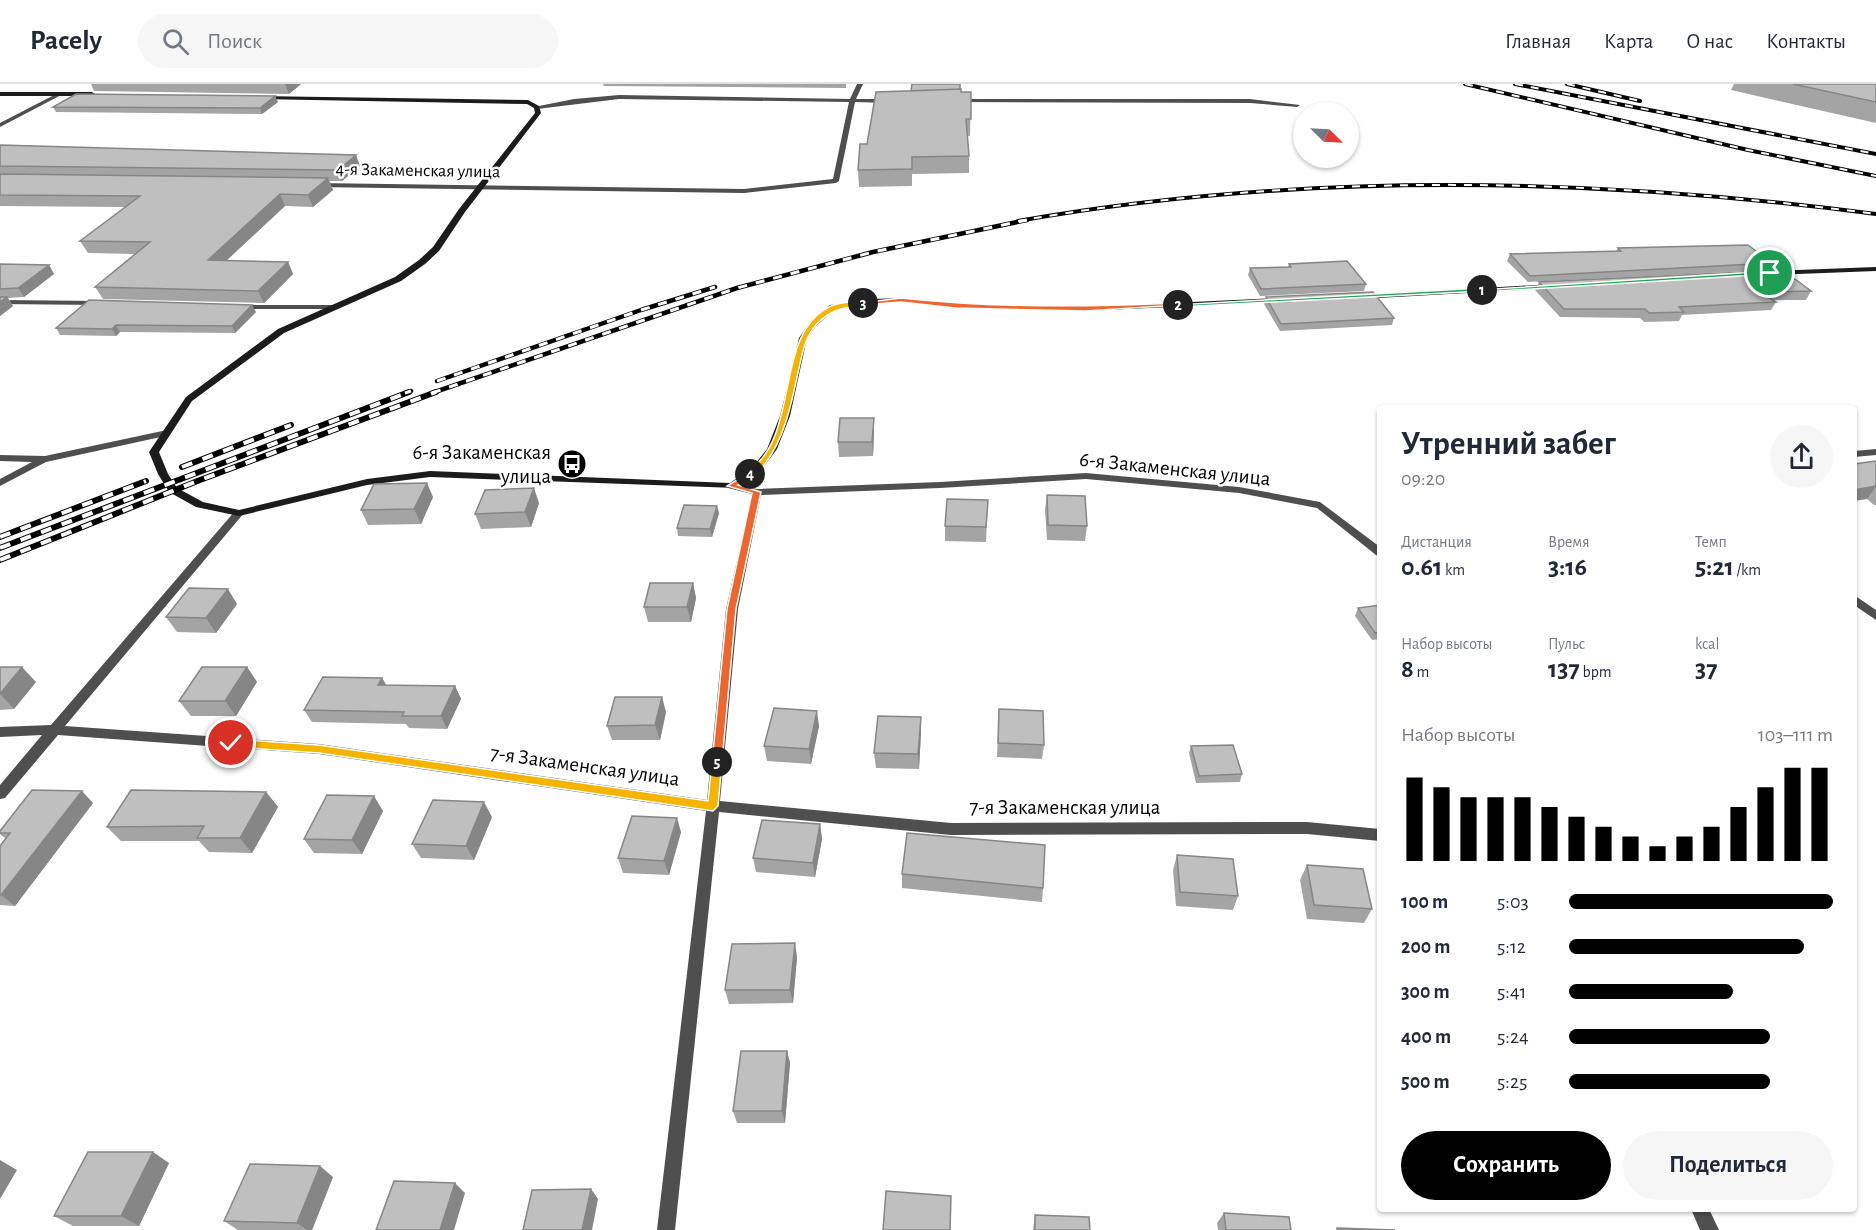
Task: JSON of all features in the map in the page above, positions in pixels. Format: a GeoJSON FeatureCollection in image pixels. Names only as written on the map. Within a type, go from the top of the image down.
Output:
{"type":"FeatureCollection","features":[{"type":"Feature","properties":{"kind":"street"},"geometry":{"type":"LineString","coordinates":[[852,101],[860,84]]}},
{"type":"Feature","properties":{"kind":"street"},"geometry":{"type":"LineString","coordinates":[[0,125],[62,93]]}},
{"type":"Feature","properties":{"kind":"street"},"geometry":{"type":"LineString","coordinates":[[0,94],[97,94]]}},
{"type":"Feature","properties":{"kind":"street"},"geometry":{"type":"LineString","coordinates":[[250,97],[511,101],[528,102],[537,107],[619,97],[900,101]]}},
{"type":"Feature","properties":{"kind":"street","name":"4-я Закаменская улица"},"geometry":{"type":"LineString","coordinates":[[306,184],[744,191],[836,181],[852,101]]}},
{"type":"Feature","properties":{"kind":"street"},"geometry":{"type":"LineString","coordinates":[[947,101],[1250,101],[1293,105]]}},
{"type":"Feature","properties":{"kind":"street"},"geometry":{"type":"LineString","coordinates":[[0,794],[239,513],[200,505],[173,490],[163,474],[154,452],[189,399],[281,331],[398,279],[422,262],[436,249],[462,211],[532,122],[538,113],[537,107]]}},
{"type":"Feature","properties":{"kind":"street"},"geometry":{"type":"LineString","coordinates":[[1758,273],[1876,269]]}},
{"type":"Feature","properties":{"kind":"street"},"geometry":{"type":"LineString","coordinates":[[1352,297],[1562,285]]}},
{"type":"Feature","properties":{"kind":"street"},"geometry":{"type":"LineString","coordinates":[[732,486],[756,470],[772,449],[785,416],[803,338],[813,324],[833,307],[901,300],[955,306],[1085,309],[1292,300]]}},
{"type":"Feature","properties":{"kind":"street"},"geometry":{"type":"LineString","coordinates":[[0,302],[111,303]]}},
{"type":"Feature","properties":{"kind":"street"},"geometry":{"type":"LineString","coordinates":[[229,308],[336,307]]}},
{"type":"Feature","properties":{"kind":"street"},"geometry":{"type":"LineString","coordinates":[[0,458],[45,459],[167,433]]}},
{"type":"Feature","properties":{"kind":"street"},"geometry":{"type":"LineString","coordinates":[[1857,454],[1876,452]]}},
{"type":"Feature","properties":{"kind":"street"},"geometry":{"type":"LineString","coordinates":[[0,483],[45,459]]}},
{"type":"Feature","properties":{"kind":"street","name":"6-я Закаменская улица"},"geometry":{"type":"LineString","coordinates":[[239,513],[367,482],[430,474],[732,486],[757,492],[940,485],[1086,476],[1239,490],[1320,505],[1377,551]]}},
{"type":"Feature","properties":{"kind":"street"},"geometry":{"type":"LineString","coordinates":[[666,1230],[713,806],[732,609],[757,492]]}},
{"type":"Feature","properties":{"kind":"street"},"geometry":{"type":"LineString","coordinates":[[1857,601],[1876,616]]}},
{"type":"Feature","properties":{"kind":"street","name":"7-я Закаменская улица"},"geometry":{"type":"LineString","coordinates":[[0,732],[56,730],[319,749],[713,806],[951,829],[1307,828],[1377,835]]}},
{"type":"Feature","properties":{"kind":"street"},"geometry":{"type":"LineString","coordinates":[[1701,1212],[1710,1230]]}},
{"type":"Feature","properties":{"kind":"building"},"geometry":{"type":"Polygon","coordinates":[[[912,84],[960,84],[960,89],[911,91],[912,84]]]}},
{"type":"Feature","properties":{"kind":"building"},"geometry":{"type":"Polygon","coordinates":[[[1793,84],[1876,84],[1876,102],[1793,84]]]}},
{"type":"Feature","properties":{"kind":"building"},"geometry":{"type":"Polygon","coordinates":[[[961,89],[961,92],[971,92],[971,119],[966,119],[969,156],[912,157],[912,169],[858,170],[860,144],[867,144],[876,92],[961,89]]]}},
{"type":"Feature","properties":{"kind":"building"},"geometry":{"type":"Polygon","coordinates":[[[76,94],[275,96],[260,108],[53,107],[76,94]]]}},
{"type":"Feature","properties":{"kind":"building"},"geometry":{"type":"Polygon","coordinates":[[[0,145],[356,155],[338,170],[0,166],[0,145]]]}},
{"type":"Feature","properties":{"kind":"building"},"geometry":{"type":"Polygon","coordinates":[[[0,174],[328,178],[308,195],[280,194],[208,260],[288,262],[258,291],[95,287],[150,242],[80,241],[140,196],[0,195],[0,174]]]}},
{"type":"Feature","properties":{"kind":"building"},"geometry":{"type":"Polygon","coordinates":[[[1748,245],[1772,263],[1530,276],[1510,254],[1621,251],[1618,248],[1748,245]]]}},
{"type":"Feature","properties":{"kind":"building"},"geometry":{"type":"Polygon","coordinates":[[[1347,261],[1366,284],[1261,289],[1250,268],[1291,267],[1289,264],[1347,261]]]}},
{"type":"Feature","properties":{"kind":"building"},"geometry":{"type":"Polygon","coordinates":[[[0,264],[49,265],[18,288],[0,289],[0,264]]]}},
{"type":"Feature","properties":{"kind":"building"},"geometry":{"type":"Polygon","coordinates":[[[1783,270],[1811,291],[1759,292],[1776,302],[1679,307],[1684,312],[1649,313],[1645,309],[1564,309],[1539,282],[1783,270]]]}},
{"type":"Feature","properties":{"kind":"building"},"geometry":{"type":"Polygon","coordinates":[[[1373,292],[1394,318],[1281,324],[1266,297],[1373,292]]]}},
{"type":"Feature","properties":{"kind":"building"},"geometry":{"type":"Polygon","coordinates":[[[89,300],[252,305],[232,326],[116,325],[112,329],[56,328],[89,300]]]}},
{"type":"Feature","properties":{"kind":"building"},"geometry":{"type":"Polygon","coordinates":[[[840,418],[874,418],[872,442],[838,442],[840,418]]]}},
{"type":"Feature","properties":{"kind":"building"},"geometry":{"type":"Polygon","coordinates":[[[1876,461],[1876,486],[1857,489],[1857,464],[1876,461]]]}},
{"type":"Feature","properties":{"kind":"building"},"geometry":{"type":"Polygon","coordinates":[[[427,483],[414,509],[361,510],[374,484],[427,483]]]}},
{"type":"Feature","properties":{"kind":"building"},"geometry":{"type":"Polygon","coordinates":[[[534,488],[525,512],[475,514],[485,490],[534,488]]]}},
{"type":"Feature","properties":{"kind":"building"},"geometry":{"type":"Polygon","coordinates":[[[1047,495],[1085,496],[1087,526],[1048,525],[1047,495]]]}},
{"type":"Feature","properties":{"kind":"building"},"geometry":{"type":"Polygon","coordinates":[[[947,499],[988,500],[986,527],[945,526],[947,499]]]}},
{"type":"Feature","properties":{"kind":"building"},"geometry":{"type":"Polygon","coordinates":[[[684,505],[717,506],[710,529],[677,528],[684,505]]]}},
{"type":"Feature","properties":{"kind":"building"},"geometry":{"type":"Polygon","coordinates":[[[650,583],[693,583],[687,607],[644,607],[650,583]]]}},
{"type":"Feature","properties":{"kind":"building"},"geometry":{"type":"Polygon","coordinates":[[[189,588],[228,589],[206,618],[166,617],[189,588]]]}},
{"type":"Feature","properties":{"kind":"building"},"geometry":{"type":"Polygon","coordinates":[[[1377,605],[1377,633],[1375,633],[1358,608],[1377,605]]]}},
{"type":"Feature","properties":{"kind":"building"},"geometry":{"type":"Polygon","coordinates":[[[0,667],[22,667],[0,694],[0,667]]]}},
{"type":"Feature","properties":{"kind":"building"},"geometry":{"type":"Polygon","coordinates":[[[202,667],[247,667],[225,701],[179,701],[202,667]]]}},
{"type":"Feature","properties":{"kind":"building"},"geometry":{"type":"Polygon","coordinates":[[[323,677],[382,678],[378,685],[455,686],[441,716],[402,716],[404,712],[304,710],[323,677]]]}},
{"type":"Feature","properties":{"kind":"building"},"geometry":{"type":"Polygon","coordinates":[[[615,697],[662,697],[655,725],[607,726],[615,697]]]}},
{"type":"Feature","properties":{"kind":"building"},"geometry":{"type":"Polygon","coordinates":[[[774,708],[817,711],[809,749],[764,746],[774,708]]]}},
{"type":"Feature","properties":{"kind":"building"},"geometry":{"type":"Polygon","coordinates":[[[999,709],[1043,711],[1044,745],[998,743],[999,709]]]}},
{"type":"Feature","properties":{"kind":"building"},"geometry":{"type":"Polygon","coordinates":[[[878,716],[921,717],[918,754],[874,753],[878,716]]]}},
{"type":"Feature","properties":{"kind":"building"},"geometry":{"type":"Polygon","coordinates":[[[1233,745],[1242,774],[1199,776],[1191,746],[1233,745]]]}},
{"type":"Feature","properties":{"kind":"building"},"geometry":{"type":"Polygon","coordinates":[[[32,790],[82,791],[0,895],[0,846],[10,833],[0,833],[0,831],[32,790]]]}},
{"type":"Feature","properties":{"kind":"building"},"geometry":{"type":"Polygon","coordinates":[[[131,790],[266,792],[240,838],[197,838],[204,826],[107,827],[131,790]]]}},
{"type":"Feature","properties":{"kind":"building"},"geometry":{"type":"Polygon","coordinates":[[[327,795],[374,796],[352,840],[304,839],[327,795]]]}},
{"type":"Feature","properties":{"kind":"building"},"geometry":{"type":"Polygon","coordinates":[[[433,800],[484,802],[466,846],[412,844],[433,800]]]}},
{"type":"Feature","properties":{"kind":"building"},"geometry":{"type":"Polygon","coordinates":[[[632,816],[677,818],[664,861],[618,858],[632,816]]]}},
{"type":"Feature","properties":{"kind":"building"},"geometry":{"type":"Polygon","coordinates":[[[762,820],[820,824],[813,863],[753,858],[762,820]]]}},
{"type":"Feature","properties":{"kind":"building"},"geometry":{"type":"Polygon","coordinates":[[[907,833],[1045,845],[1043,888],[902,874],[907,833]]]}},
{"type":"Feature","properties":{"kind":"building"},"geometry":{"type":"Polygon","coordinates":[[[1177,855],[1233,859],[1238,896],[1180,892],[1177,855]]]}},
{"type":"Feature","properties":{"kind":"building"},"geometry":{"type":"Polygon","coordinates":[[[1307,865],[1363,869],[1372,909],[1314,905],[1307,865]]]}},
{"type":"Feature","properties":{"kind":"building"},"geometry":{"type":"Polygon","coordinates":[[[795,943],[790,990],[725,990],[732,944],[795,943]]]}},
{"type":"Feature","properties":{"kind":"building"},"geometry":{"type":"Polygon","coordinates":[[[741,1051],[787,1051],[782,1111],[733,1111],[741,1051]]]}},
{"type":"Feature","properties":{"kind":"building"},"geometry":{"type":"Polygon","coordinates":[[[88,1152],[153,1152],[121,1216],[54,1216],[88,1152]]]}},
{"type":"Feature","properties":{"kind":"building"},"geometry":{"type":"Polygon","coordinates":[[[250,1164],[320,1166],[297,1223],[224,1221],[250,1164]]]}},
{"type":"Feature","properties":{"kind":"building"},"geometry":{"type":"Polygon","coordinates":[[[394,1181],[455,1183],[440,1230],[376,1230],[394,1181]]]}},
{"type":"Feature","properties":{"kind":"building"},"geometry":{"type":"Polygon","coordinates":[[[591,1189],[582,1230],[523,1230],[532,1190],[591,1189]]]}},
{"type":"Feature","properties":{"kind":"building"},"geometry":{"type":"Polygon","coordinates":[[[886,1191],[951,1196],[950,1230],[883,1230],[886,1191]]]}},
{"type":"Feature","properties":{"kind":"building"},"geometry":{"type":"Polygon","coordinates":[[[1224,1213],[1289,1217],[1291,1230],[1226,1230],[1224,1213]]]}},
{"type":"Feature","properties":{"kind":"building"},"geometry":{"type":"Polygon","coordinates":[[[1035,1215],[1089,1217],[1090,1230],[1035,1230],[1035,1215]]]}},
{"type":"Feature","properties":{"kind":"building"},"geometry":{"type":"Polygon","coordinates":[[[1337,1228],[1395,1230],[1337,1230],[1337,1228]]]}},
{"type":"Feature","properties":{"kind":"railway"},"geometry":{"type":"LineString","coordinates":[[1465,84],[1748,150],[1876,176]]}},
{"type":"Feature","properties":{"kind":"railway"},"geometry":{"type":"LineString","coordinates":[[1515,84],[1876,154]]}},
{"type":"Feature","properties":{"kind":"railway"},"geometry":{"type":"LineString","coordinates":[[1567,84],[1640,101]]}},
{"type":"Feature","properties":{"kind":"railway"},"geometry":{"type":"LineString","coordinates":[[1018,221],[1125,205],[1232,194],[1339,187],[1447,185],[1662,192],[1876,214]]}},
{"type":"Feature","properties":{"kind":"railway"},"geometry":{"type":"LineString","coordinates":[[432,393],[737,288],[873,252],[1027,220]]}},
{"type":"Feature","properties":{"kind":"railway"},"geometry":{"type":"LineString","coordinates":[[437,381],[641,310],[715,287]]}},
{"type":"Feature","properties":{"kind":"railway"},"geometry":{"type":"LineString","coordinates":[[405,393],[411,391]]}},
{"type":"Feature","properties":{"kind":"railway"},"geometry":{"type":"LineString","coordinates":[[0,548],[409,392]]}},
{"type":"Feature","properties":{"kind":"railway"},"geometry":{"type":"LineString","coordinates":[[0,560],[200,480],[436,392]]}},
{"type":"Feature","properties":{"kind":"railway"},"geometry":{"type":"LineString","coordinates":[[182,467],[291,425]]}},
{"type":"Feature","properties":{"kind":"railway"},"geometry":{"type":"LineString","coordinates":[[0,537],[146,481]]}},
{"type":"Feature","properties":{"kind":"place","name":"6-я Закаменская улица"},"geometry":{"type":"Point","coordinates":[572,464]}},
{"type":"Feature","properties":{"kind":"route"},"geometry":{"type":"LineString","coordinates":[[231,743],[319,749],[713,806],[732,609],[757,492],[732,486],[756,470],[772,449],[785,416],[803,338],[813,324],[833,307],[901,300],[955,306],[1085,309],[1770,273]]}}]}
